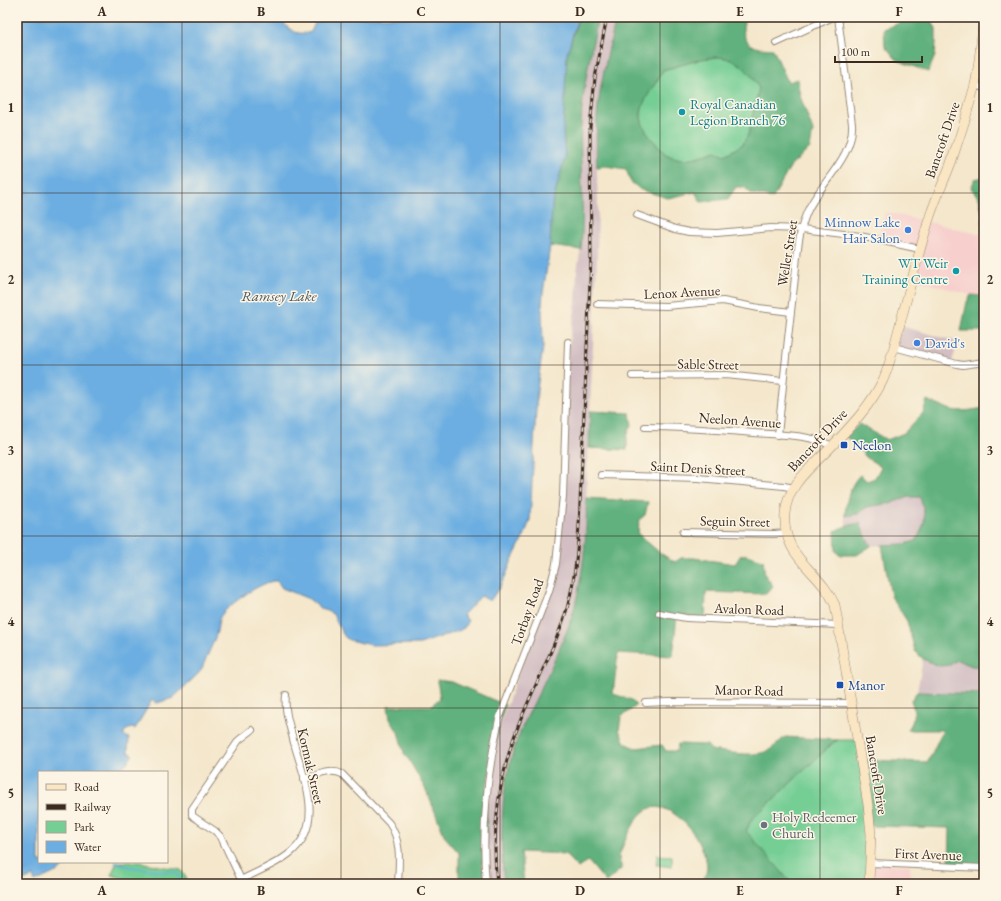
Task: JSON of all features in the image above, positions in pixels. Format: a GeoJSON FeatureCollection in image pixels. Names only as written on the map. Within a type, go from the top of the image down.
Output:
{"type":"FeatureCollection","features":[{"type":"Feature","properties":{"kind":"main road","name":"Bancroft Drive"},"geometry":{"type":"LineString","coordinates":[[870,884],[871,834],[869,812],[835,605],[816,578],[796,556],[786,532],[786,507],[794,488],[806,472],[832,446],[864,409],[883,379],[894,347],[931,212],[951,162],[975,85],[984,22],[983,17]]}},
{"type":"Feature","properties":{"kind":"street"},"geometry":{"type":"LineString","coordinates":[[776,43],[833,17]]}},
{"type":"Feature","properties":{"kind":"street","name":"Weller Street"},"geometry":{"type":"LineString","coordinates":[[778,435],[790,312],[799,241],[808,210],[842,158],[852,136],[852,124],[838,17]]}},
{"type":"Feature","properties":{"kind":"street"},"geometry":{"type":"LineString","coordinates":[[975,85],[984,88]]}},
{"type":"Feature","properties":{"kind":"street"},"geometry":{"type":"LineString","coordinates":[[637,215],[689,232],[717,233],[772,228],[802,229],[860,236],[920,249]]}},
{"type":"Feature","properties":{"kind":"street","name":"Lenox Avenue"},"geometry":{"type":"LineString","coordinates":[[597,304],[666,306],[723,301],[790,312]]}},
{"type":"Feature","properties":{"kind":"street","name":"Torbay Road"},"geometry":{"type":"LineString","coordinates":[[486,884],[483,847],[484,818],[488,780],[495,738],[499,720],[549,591],[558,556],[563,496],[568,342]]}},
{"type":"Feature","properties":{"kind":"street"},"geometry":{"type":"LineString","coordinates":[[894,347],[957,364],[984,362]]}},
{"type":"Feature","properties":{"kind":"street","name":"Sable Street"},"geometry":{"type":"LineString","coordinates":[[632,376],[726,375],[783,381]]}},
{"type":"Feature","properties":{"kind":"street","name":"Neelon Avenue"},"geometry":{"type":"LineString","coordinates":[[645,427],[690,428],[810,438],[832,446]]}},
{"type":"Feature","properties":{"kind":"street","name":"Saint Denis Street"},"geometry":{"type":"LineString","coordinates":[[601,475],[698,478],[794,488]]}},
{"type":"Feature","properties":{"kind":"street","name":"Seguin Street"},"geometry":{"type":"LineString","coordinates":[[683,532],[774,534],[786,532]]}},
{"type":"Feature","properties":{"kind":"street","name":"Avalon Road"},"geometry":{"type":"LineString","coordinates":[[659,613],[686,618],[838,625]]}},
{"type":"Feature","properties":{"kind":"street","name":"Kormak Street"},"geometry":{"type":"LineString","coordinates":[[242,882],[285,857],[295,849],[307,829],[310,814],[310,798],[286,712],[286,695]]}},
{"type":"Feature","properties":{"kind":"street","name":"Manor Road"},"geometry":{"type":"LineString","coordinates":[[646,703],[851,703]]}},
{"type":"Feature","properties":{"kind":"street"},"geometry":{"type":"LineString","coordinates":[[242,882],[220,837],[215,831],[192,816],[192,809],[239,740],[252,730]]}},
{"type":"Feature","properties":{"kind":"street"},"geometry":{"type":"LineString","coordinates":[[304,779],[330,772],[342,774],[389,823],[398,842],[398,884]]}},
{"type":"Feature","properties":{"kind":"street","name":"First Avenue"},"geometry":{"type":"LineString","coordinates":[[870,863],[984,868]]}},
{"type":"Feature","properties":{"kind":"shaded area"},"geometry":{"type":"Polygon","coordinates":[[[598,17],[616,17],[602,81],[598,107],[596,137],[598,208],[597,257],[586,498],[587,511],[583,559],[579,587],[567,632],[517,740],[507,772],[501,831],[504,884],[486,884],[484,847],[496,736],[557,564],[569,342],[576,304],[577,271],[583,234],[580,158],[581,121],[585,84],[598,17]]]}},
{"type":"Feature","properties":{"kind":"shaded area"},"geometry":{"type":"Polygon","coordinates":[[[886,212],[984,234],[984,293],[981,296],[971,295],[913,279],[920,249],[878,239],[886,212]]]}},
{"type":"Feature","properties":{"kind":"shaded area"},"geometry":{"type":"Polygon","coordinates":[[[901,326],[958,342],[952,362],[895,347],[901,326]]]}},
{"type":"Feature","properties":{"kind":"shaded area"},"geometry":{"type":"Polygon","coordinates":[[[908,497],[920,497],[925,516],[924,526],[916,541],[904,544],[871,546],[860,523],[846,526],[845,516],[858,514],[867,507],[891,503],[908,497]]]}},
{"type":"Feature","properties":{"kind":"shaded area"},"geometry":{"type":"Polygon","coordinates":[[[923,659],[939,666],[950,665],[957,660],[972,666],[984,667],[984,694],[917,692],[923,659]]]}},
{"type":"Feature","properties":{"kind":"shaded area"},"geometry":{"type":"Polygon","coordinates":[[[870,864],[910,865],[910,884],[870,884],[870,864]]]}},
{"type":"Feature","properties":{"kind":"green space"},"geometry":{"type":"Polygon","coordinates":[[[579,17],[598,17],[585,83],[581,122],[581,250],[550,246],[552,205],[565,156],[563,133],[567,54],[579,17]]]}},
{"type":"Feature","properties":{"kind":"green space"},"geometry":{"type":"Polygon","coordinates":[[[743,17],[743,30],[747,41],[758,48],[773,49],[788,82],[797,79],[800,96],[813,131],[810,148],[790,167],[773,198],[752,194],[744,187],[736,187],[728,199],[701,202],[695,192],[668,198],[641,190],[631,182],[626,169],[606,166],[597,167],[596,136],[598,106],[608,51],[616,19],[743,17]],[[716,57],[702,59],[663,70],[644,102],[641,116],[642,123],[647,133],[666,154],[672,157],[685,159],[698,157],[716,151],[725,155],[742,145],[748,135],[759,88],[742,66],[737,62],[716,57]]]}},
{"type":"Feature","properties":{"kind":"green space"},"geometry":{"type":"Polygon","coordinates":[[[915,17],[928,17],[936,28],[935,56],[928,72],[897,60],[885,46],[884,29],[915,17]]]}},
{"type":"Feature","properties":{"kind":"green space"},"geometry":{"type":"Polygon","coordinates":[[[716,57],[737,62],[746,70],[759,88],[748,135],[742,145],[725,155],[716,151],[698,157],[685,159],[672,157],[660,149],[647,133],[641,120],[644,102],[663,70],[702,59],[716,57]]]}},
{"type":"Feature","properties":{"kind":"green space"},"geometry":{"type":"Polygon","coordinates":[[[984,177],[984,234],[982,233],[983,216],[979,198],[971,188],[975,179],[984,177]]]}},
{"type":"Feature","properties":{"kind":"green space"},"geometry":{"type":"Polygon","coordinates":[[[984,293],[984,331],[961,331],[967,302],[971,295],[981,296],[984,293]]]}},
{"type":"Feature","properties":{"kind":"green space"},"geometry":{"type":"Polygon","coordinates":[[[927,400],[949,409],[961,411],[984,408],[984,667],[972,666],[957,660],[950,665],[939,666],[923,659],[915,651],[907,621],[891,596],[882,545],[904,544],[916,541],[924,524],[924,515],[920,497],[908,497],[891,503],[867,507],[858,514],[845,516],[849,494],[856,479],[860,475],[867,481],[875,478],[881,467],[866,457],[858,447],[846,437],[859,424],[887,440],[904,433],[923,413],[927,400]]]}},
{"type":"Feature","properties":{"kind":"green space"},"geometry":{"type":"Polygon","coordinates":[[[590,411],[630,413],[632,425],[627,435],[627,450],[589,448],[590,411]]]}},
{"type":"Feature","properties":{"kind":"green space"},"geometry":{"type":"Polygon","coordinates":[[[586,498],[648,502],[645,515],[639,520],[638,534],[660,553],[675,562],[681,558],[694,558],[735,564],[741,555],[763,560],[765,575],[773,586],[766,594],[706,592],[705,619],[677,614],[673,656],[618,653],[613,694],[632,700],[636,706],[621,717],[619,730],[625,743],[636,748],[662,745],[666,751],[677,751],[678,744],[707,745],[711,750],[738,754],[753,754],[768,751],[785,737],[838,740],[834,742],[751,820],[746,831],[792,884],[702,884],[707,867],[705,857],[695,836],[678,816],[668,810],[658,807],[648,809],[637,820],[626,838],[619,856],[622,868],[606,882],[588,861],[578,868],[566,854],[521,852],[524,884],[504,884],[502,829],[504,793],[507,775],[511,757],[519,734],[557,654],[566,633],[576,602],[585,549],[586,498]]]}},
{"type":"Feature","properties":{"kind":"green space"},"geometry":{"type":"Polygon","coordinates":[[[860,523],[871,546],[857,555],[839,555],[836,551],[835,531],[846,526],[860,523]]]}},
{"type":"Feature","properties":{"kind":"green space"},"geometry":{"type":"Polygon","coordinates":[[[437,680],[452,682],[505,705],[500,720],[487,786],[486,884],[459,884],[459,853],[445,837],[427,792],[409,760],[405,756],[398,732],[390,719],[388,706],[431,706],[440,698],[437,680]]]}},
{"type":"Feature","properties":{"kind":"green space"},"geometry":{"type":"Polygon","coordinates":[[[917,692],[984,694],[984,868],[949,866],[950,828],[871,826],[861,760],[928,762],[943,730],[908,730],[914,716],[914,709],[911,700],[917,692]]]}},
{"type":"Feature","properties":{"kind":"green space"},"geometry":{"type":"Polygon","coordinates":[[[838,740],[858,740],[861,760],[870,884],[792,884],[746,832],[751,820],[834,742],[838,740]]]}},
{"type":"Feature","properties":{"kind":"green space"},"geometry":{"type":"Polygon","coordinates":[[[657,855],[672,856],[672,867],[656,865],[657,855]]]}},
{"type":"Feature","properties":{"kind":"green space"},"geometry":{"type":"Polygon","coordinates":[[[117,863],[144,863],[181,870],[190,884],[148,884],[111,875],[117,863]]]}},
{"type":"Feature","properties":{"kind":"water","name":"Ramsey Lake"},"geometry":{"type":"Polygon","coordinates":[[[17,17],[284,17],[284,23],[290,29],[303,33],[311,32],[316,21],[322,17],[578,17],[567,54],[563,133],[565,156],[552,205],[550,246],[543,293],[543,347],[537,390],[530,520],[525,534],[499,588],[490,601],[481,596],[463,615],[468,620],[464,628],[458,631],[420,644],[371,645],[349,640],[341,631],[333,614],[320,608],[309,599],[282,588],[277,581],[263,584],[254,589],[236,601],[222,614],[219,619],[214,641],[202,669],[198,674],[173,698],[157,703],[152,700],[135,729],[131,728],[125,731],[123,735],[129,738],[128,752],[133,755],[120,771],[38,771],[38,863],[66,863],[60,870],[35,882],[33,877],[17,883],[17,17]]]}},
{"type":"Feature","properties":{"kind":"waterway"},"geometry":{"type":"LineString","coordinates":[[118,863],[130,867],[177,873],[183,884]]}},
{"type":"Feature","properties":{"kind":"railway"},"geometry":{"type":"LineString","coordinates":[[497,884],[495,864],[496,823],[498,802],[506,762],[519,724],[554,645],[564,618],[573,584],[576,561],[579,525],[591,258],[590,127],[595,78],[607,17]]}},
{"type":"Feature","properties":{"kind":"place","name":"Royal Canadian Legion Branch 76"},"geometry":{"type":"Point","coordinates":[682,112]}},
{"type":"Feature","properties":{"kind":"place","name":"Minnow Lake Hair Salon"},"geometry":{"type":"Point","coordinates":[908,230]}},
{"type":"Feature","properties":{"kind":"place","name":"WT Weir Training Centre"},"geometry":{"type":"Point","coordinates":[956,271]}},
{"type":"Feature","properties":{"kind":"place","name":"David's"},"geometry":{"type":"Point","coordinates":[917,343]}},
{"type":"Feature","properties":{"kind":"place","name":"Neelon"},"geometry":{"type":"Point","coordinates":[844,445]}},
{"type":"Feature","properties":{"kind":"place","name":"Manor"},"geometry":{"type":"Point","coordinates":[840,685]}},
{"type":"Feature","properties":{"kind":"place","name":"Holy Redeemer Church"},"geometry":{"type":"Point","coordinates":[764,825]}}]}
